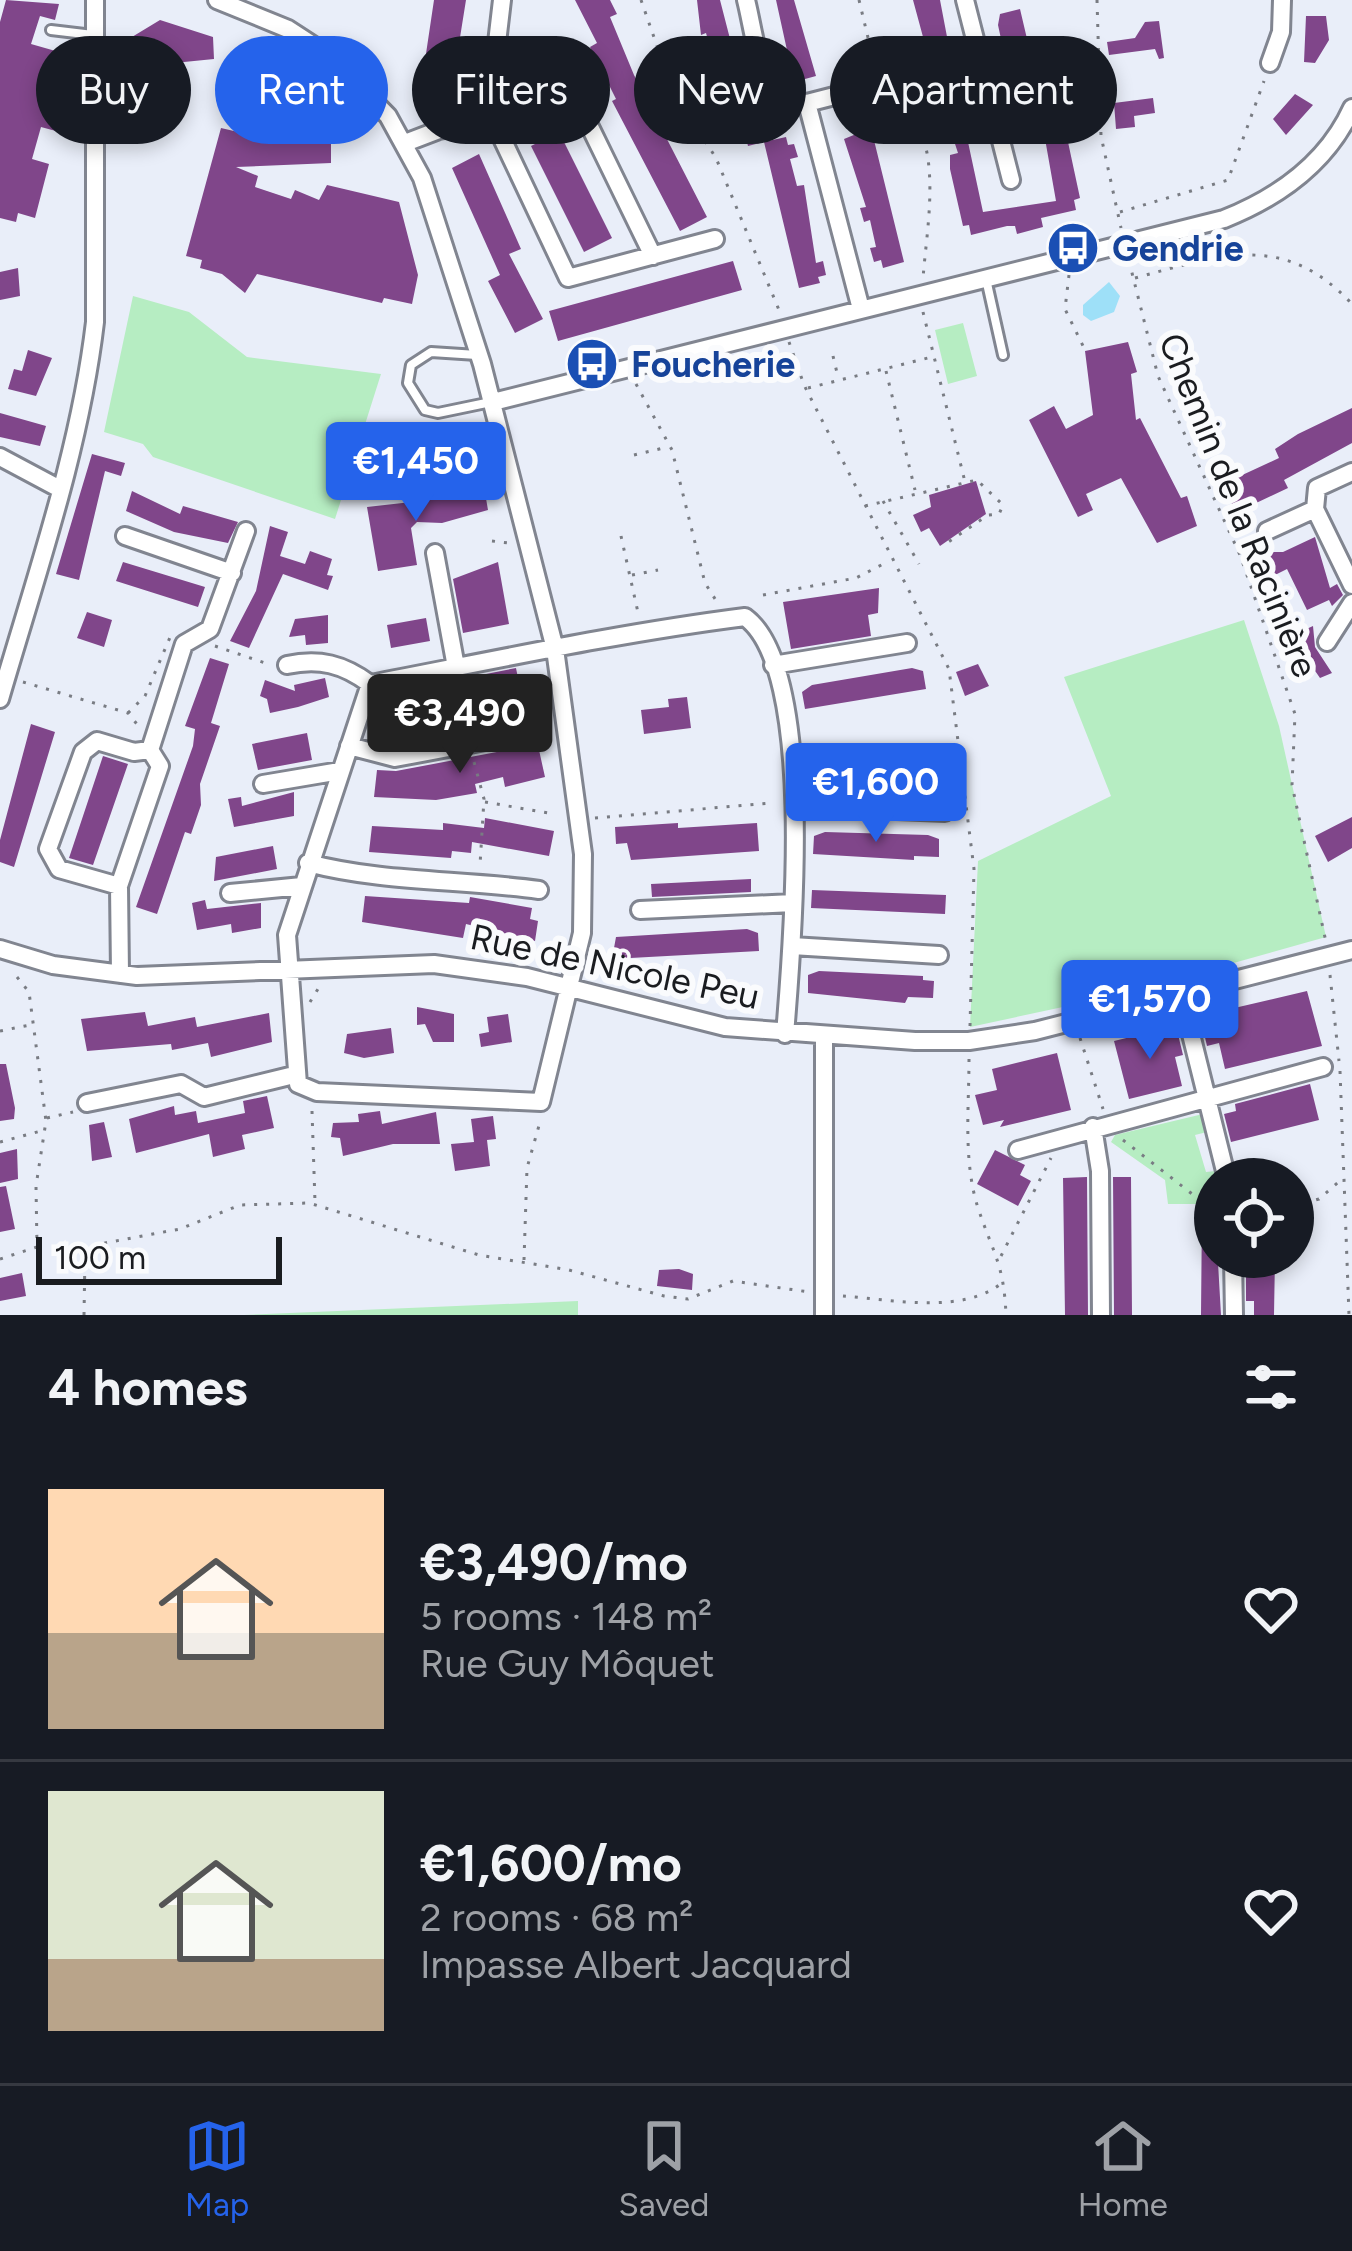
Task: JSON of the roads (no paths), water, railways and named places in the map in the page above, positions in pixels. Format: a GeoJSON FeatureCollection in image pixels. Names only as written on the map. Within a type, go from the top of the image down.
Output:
{"type":"FeatureCollection","features":[{"type":"Feature","properties":{"kind":"street"},"geometry":{"type":"LineString","coordinates":[[0,699],[60,489],[95,322],[95,0]]}},
{"type":"Feature","properties":{"kind":"street"},"geometry":{"type":"LineString","coordinates":[[217,0],[288,29],[328,55],[388,116],[422,178],[493,402],[555,649],[583,854],[582,933],[573,987],[541,1102],[317,1092],[298,1084],[294,1076],[287,935],[370,685]]}},
{"type":"Feature","properties":{"kind":"street"},"geometry":{"type":"LineString","coordinates":[[498,36],[502,0]]}},
{"type":"Feature","properties":{"kind":"street"},"geometry":{"type":"LineString","coordinates":[[746,0],[769,84],[778,96],[807,104],[830,98]]}},
{"type":"Feature","properties":{"kind":"street"},"geometry":{"type":"LineString","coordinates":[[964,0],[973,36]]}},
{"type":"Feature","properties":{"kind":"street"},"geometry":{"type":"LineString","coordinates":[[1270,63],[1281,32],[1282,0]]}},
{"type":"Feature","properties":{"kind":"street"},"geometry":{"type":"LineString","coordinates":[[807,104],[861,310]]}},
{"type":"Feature","properties":{"kind":"street"},"geometry":{"type":"LineString","coordinates":[[493,402],[1125,244],[1261,204],[1303,175],[1342,128],[1352,108]]}},
{"type":"Feature","properties":{"kind":"street"},"geometry":{"type":"LineString","coordinates":[[405,143],[412,140]]}},
{"type":"Feature","properties":{"kind":"street"},"geometry":{"type":"LineString","coordinates":[[503,144],[568,278],[715,239]]}},
{"type":"Feature","properties":{"kind":"street"},"geometry":{"type":"LineString","coordinates":[[598,144],[653,256]]}},
{"type":"Feature","properties":{"kind":"street"},"geometry":{"type":"LineString","coordinates":[[1001,144],[1011,181]]}},
{"type":"Feature","properties":{"kind":"street"},"geometry":{"type":"LineString","coordinates":[[0,457],[60,489]]}},
{"type":"Feature","properties":{"kind":"street"},"geometry":{"type":"LineString","coordinates":[[1352,472],[1317,488],[1315,508],[1352,585]]}},
{"type":"Feature","properties":{"kind":"street"},"geometry":{"type":"LineString","coordinates":[[1267,531],[1315,508]]}},
{"type":"Feature","properties":{"kind":"street"},"geometry":{"type":"LineString","coordinates":[[118,886],[59,869],[48,849],[82,752],[97,741],[134,752],[148,741],[184,644],[210,629],[246,531]]}},
{"type":"Feature","properties":{"kind":"street"},"geometry":{"type":"LineString","coordinates":[[125,536],[232,572]]}},
{"type":"Feature","properties":{"kind":"street"},"geometry":{"type":"LineString","coordinates":[[435,553],[455,668]]}},
{"type":"Feature","properties":{"kind":"street"},"geometry":{"type":"LineString","coordinates":[[1328,642],[1352,603]]}},
{"type":"Feature","properties":{"kind":"street"},"geometry":{"type":"LineString","coordinates":[[287,665],[314,659],[352,671],[370,685],[745,617],[758,626],[773,665],[799,806],[785,1034]]}},
{"type":"Feature","properties":{"kind":"street"},"geometry":{"type":"LineString","coordinates":[[773,665],[907,643]]}},
{"type":"Feature","properties":{"kind":"street"},"geometry":{"type":"LineString","coordinates":[[349,746],[395,758],[533,732]]}},
{"type":"Feature","properties":{"kind":"street"},"geometry":{"type":"LineString","coordinates":[[120,974],[118,886],[160,766],[148,741]]}},
{"type":"Feature","properties":{"kind":"street"},"geometry":{"type":"LineString","coordinates":[[263,784],[340,771]]}},
{"type":"Feature","properties":{"kind":"street"},"geometry":{"type":"LineString","coordinates":[[799,806],[945,812]]}},
{"type":"Feature","properties":{"kind":"street"},"geometry":{"type":"LineString","coordinates":[[308,863],[368,879],[481,881],[539,890]]}},
{"type":"Feature","properties":{"kind":"street"},"geometry":{"type":"LineString","coordinates":[[230,893],[302,886]]}},
{"type":"Feature","properties":{"kind":"street"},"geometry":{"type":"LineString","coordinates":[[640,910],[793,902]]}},
{"type":"Feature","properties":{"kind":"street"},"geometry":{"type":"LineString","coordinates":[[792,946],[939,955]]}},
{"type":"Feature","properties":{"kind":"street","name":"Rue de Nicole Peu"},"geometry":{"type":"LineString","coordinates":[[0,949],[53,965],[120,974],[213,977],[434,964],[573,987],[645,1009],[785,1034],[969,1041],[1075,1023],[1179,988],[1352,950]]}},
{"type":"Feature","properties":{"kind":"street"},"geometry":{"type":"LineString","coordinates":[[1179,988],[1222,1158]]}},
{"type":"Feature","properties":{"kind":"street"},"geometry":{"type":"LineString","coordinates":[[824,1035],[824,1315]]}},
{"type":"Feature","properties":{"kind":"street"},"geometry":{"type":"LineString","coordinates":[[1018,1150],[1099,1122],[1323,1067]]}},
{"type":"Feature","properties":{"kind":"street"},"geometry":{"type":"LineString","coordinates":[[87,1103],[181,1084],[204,1097],[294,1076]]}},
{"type":"Feature","properties":{"kind":"street"},"geometry":{"type":"LineString","coordinates":[[1099,1122],[1101,1315]]}},
{"type":"Feature","properties":{"kind":"street"},"geometry":{"type":"LineString","coordinates":[[1233,1278],[1234,1315]]}},
{"type":"Feature","properties":{"kind":"lane"},"geometry":{"type":"LineString","coordinates":[[52,30],[93,35]]}},
{"type":"Feature","properties":{"kind":"lane"},"geometry":{"type":"LineString","coordinates":[[986,278],[1003,356]]}},
{"type":"Feature","properties":{"kind":"lane"},"geometry":{"type":"LineString","coordinates":[[479,355],[431,352],[411,365],[408,382],[425,410],[438,413],[493,402]]}},
{"type":"Feature","properties":{"kind":"water"},"geometry":{"type":"Polygon","coordinates":[[[1109,282],[1120,296],[1114,312],[1091,321],[1083,315],[1083,305],[1109,282]]]}},
{"type":"Feature","properties":{"kind":"place","name":"Gendrie"},"geometry":{"type":"Point","coordinates":[1073,248]}},
{"type":"Feature","properties":{"kind":"place","name":"Foucherie"},"geometry":{"type":"Point","coordinates":[592,364]}}]}
